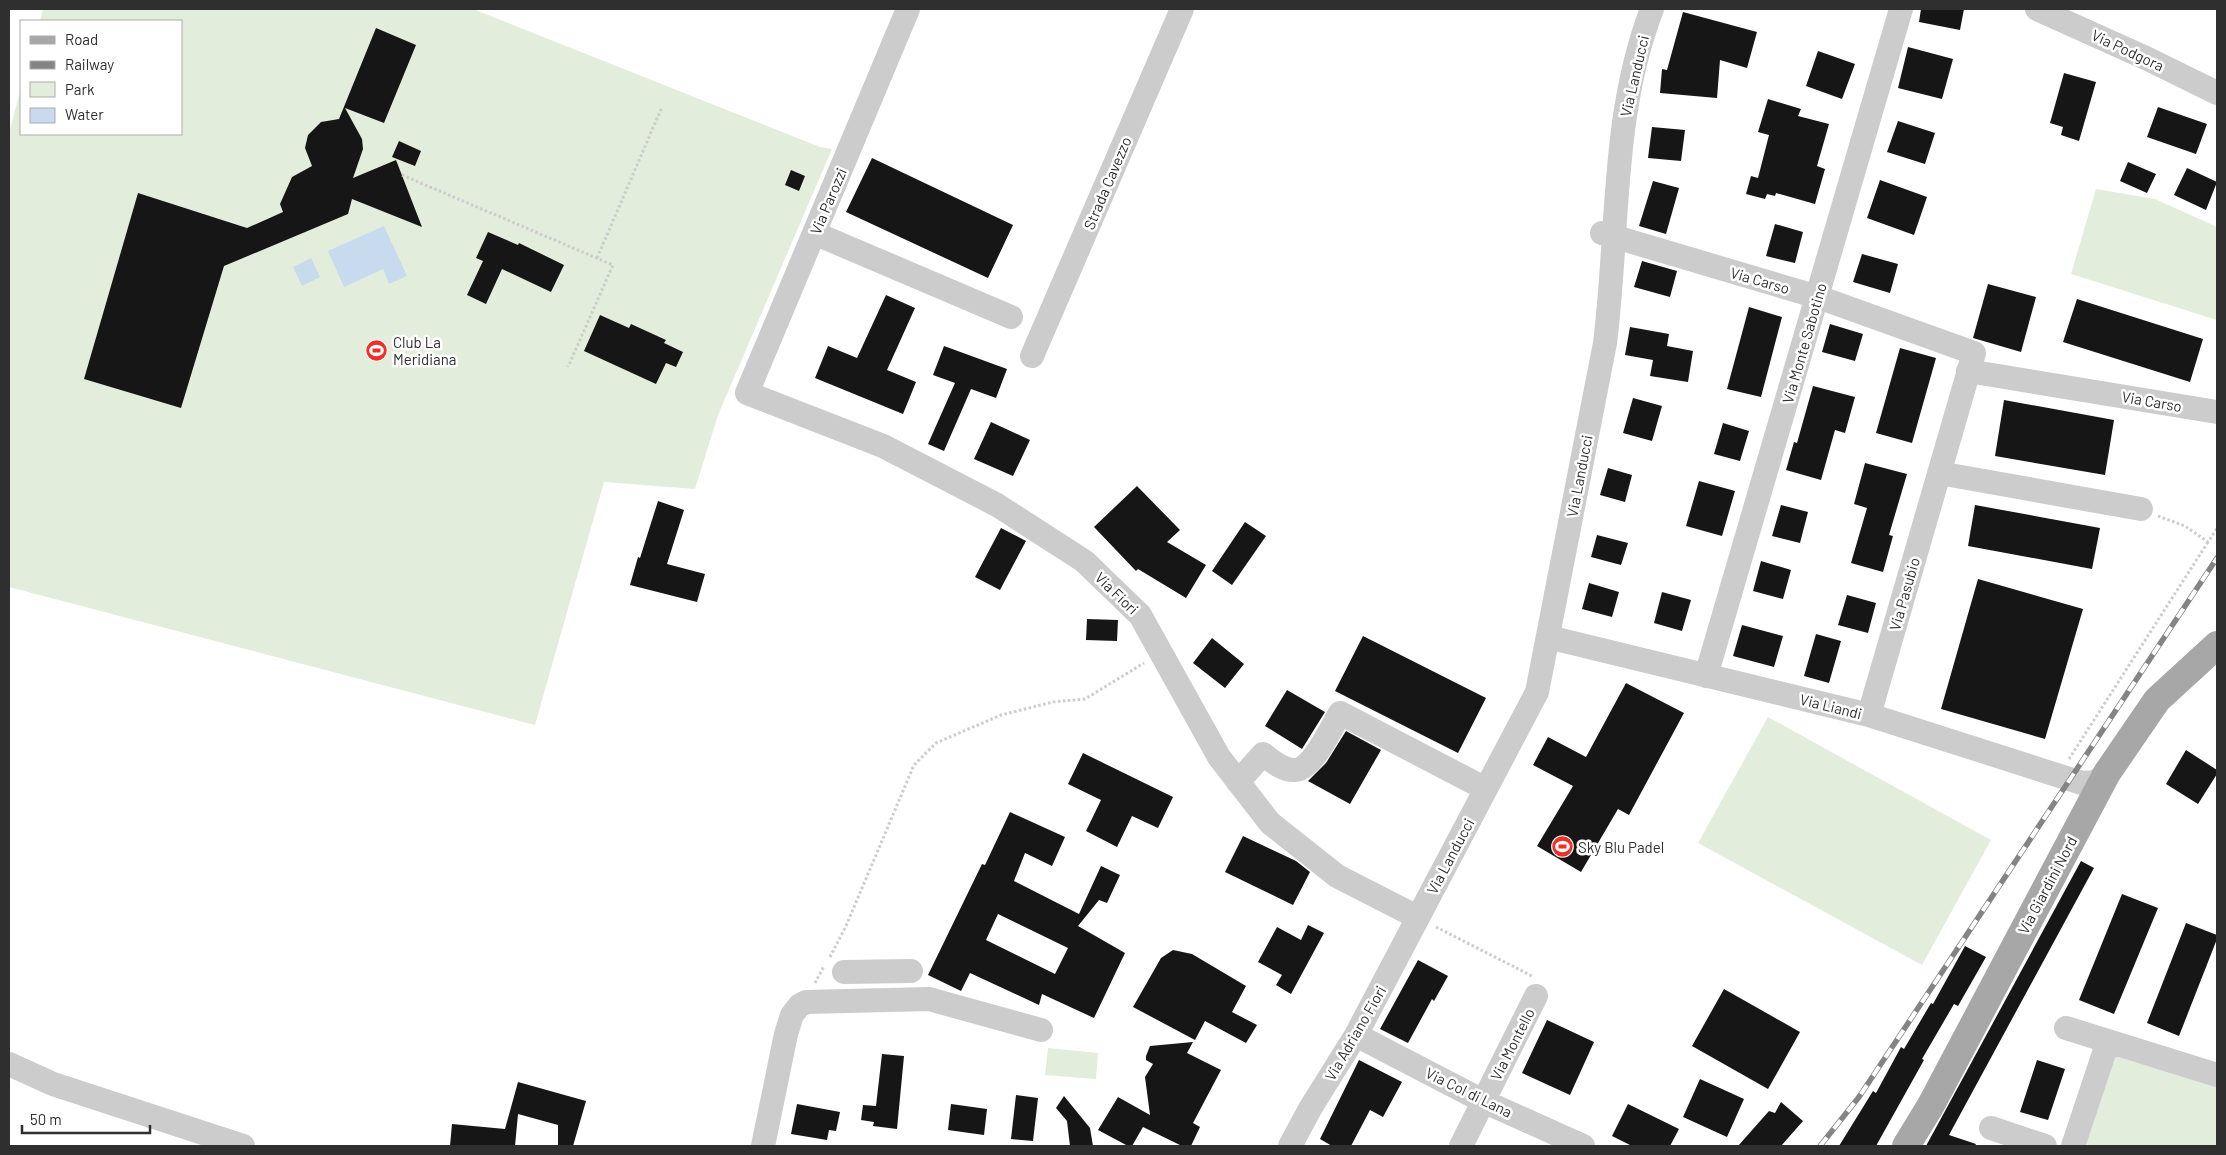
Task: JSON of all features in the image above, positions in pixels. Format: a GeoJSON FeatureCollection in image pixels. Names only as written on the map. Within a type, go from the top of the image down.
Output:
{"type":"FeatureCollection","features":[{"type":"Feature","properties":{"kind":"main road","name":"Via Giardini Nord"},"geometry":{"type":"LineString","coordinates":[[1906,1146],[1931,1105],[2107,773],[2157,700],[2217,645]]}},
{"type":"Feature","properties":{"kind":"street","name":"Via Parozzi"},"geometry":{"type":"LineString","coordinates":[[747,393],[908,9]]}},
{"type":"Feature","properties":{"kind":"street","name":"Strada Cavezzo"},"geometry":{"type":"LineString","coordinates":[[1032,356],[1182,9]]}},
{"type":"Feature","properties":{"kind":"street","name":"Via Landucci"},"geometry":{"type":"LineString","coordinates":[[1417,917],[1537,692],[1605,343],[1607,235],[1628,93],[1652,9]]}},
{"type":"Feature","properties":{"kind":"street","name":"Via Monte Sabotino"},"geometry":{"type":"LineString","coordinates":[[1706,676],[1901,9]]}},
{"type":"Feature","properties":{"kind":"street","name":"Via Podgora"},"geometry":{"type":"LineString","coordinates":[[2037,9],[2148,59],[2217,94]]}},
{"type":"Feature","properties":{"kind":"street"},"geometry":{"type":"LineString","coordinates":[[814,234],[1012,316]]}},
{"type":"Feature","properties":{"kind":"street","name":"Via Carso"},"geometry":{"type":"LineString","coordinates":[[1607,235],[1818,297],[1971,362],[2217,412]]}},
{"type":"Feature","properties":{"kind":"street","name":"Via Pasubio"},"geometry":{"type":"LineString","coordinates":[[1869,716],[1971,362]]}},
{"type":"Feature","properties":{"kind":"street","name":"Via Fiori"},"geometry":{"type":"LineString","coordinates":[[747,393],[884,446],[997,505],[1084,561],[1140,614],[1163,652],[1219,757],[1270,823],[1337,876],[1417,917]]}},
{"type":"Feature","properties":{"kind":"street"},"geometry":{"type":"LineString","coordinates":[[1939,473],[2141,509]]}},
{"type":"Feature","properties":{"kind":"street","name":"Via Liandi"},"geometry":{"type":"LineString","coordinates":[[1548,637],[1869,716],[2082,783],[2095,782],[2107,773]]}},
{"type":"Feature","properties":{"kind":"street"},"geometry":{"type":"LineString","coordinates":[[1238,782],[1263,754],[1281,767],[1295,770],[1310,763],[1340,713],[1486,789]]}},
{"type":"Feature","properties":{"kind":"street","name":"Via Adriano Fiori"},"geometry":{"type":"LineString","coordinates":[[1290,1146],[1311,1107],[1356,1035],[1417,917]]}},
{"type":"Feature","properties":{"kind":"street"},"geometry":{"type":"LineString","coordinates":[[844,972],[911,971]]}},
{"type":"Feature","properties":{"kind":"street"},"geometry":{"type":"LineString","coordinates":[[870,972],[871,1000]]}},
{"type":"Feature","properties":{"kind":"street","name":"Via Montello"},"geometry":{"type":"LineString","coordinates":[[1461,1146],[1536,996]]}},
{"type":"Feature","properties":{"kind":"street"},"geometry":{"type":"LineString","coordinates":[[764,1146],[786,1034],[792,1015],[798,1006],[806,1002],[929,999],[1041,1030]]}},
{"type":"Feature","properties":{"kind":"street"},"geometry":{"type":"LineString","coordinates":[[2066,1028],[2217,1075]]}},
{"type":"Feature","properties":{"kind":"street","name":"Via Col di Lana"},"geometry":{"type":"LineString","coordinates":[[1356,1035],[1484,1100],[1583,1146]]}},
{"type":"Feature","properties":{"kind":"street"},"geometry":{"type":"LineString","coordinates":[[2073,1146],[2108,1041]]}},
{"type":"Feature","properties":{"kind":"street"},"geometry":{"type":"LineString","coordinates":[[9,1064],[54,1084],[243,1146]]}},
{"type":"Feature","properties":{"kind":"street"},"geometry":{"type":"LineString","coordinates":[[1991,1128],[2045,1146]]}},
{"type":"Feature","properties":{"kind":"path"},"geometry":{"type":"LineString","coordinates":[[597,258],[662,107]]}},
{"type":"Feature","properties":{"kind":"path"},"geometry":{"type":"LineString","coordinates":[[402,175],[613,265],[568,367]]}},
{"type":"Feature","properties":{"kind":"path"},"geometry":{"type":"LineString","coordinates":[[2141,509],[2185,526],[2208,542]]}},
{"type":"Feature","properties":{"kind":"path"},"geometry":{"type":"LineString","coordinates":[[2068,760],[2217,528]]}},
{"type":"Feature","properties":{"kind":"path"},"geometry":{"type":"LineString","coordinates":[[814,988],[816,979],[839,942],[914,765],[936,743],[1001,715],[1053,702],[1085,699],[1163,652]]}},
{"type":"Feature","properties":{"kind":"path"},"geometry":{"type":"LineString","coordinates":[[1417,917],[1542,981],[1536,996]]}},
{"type":"Feature","properties":{"kind":"green space","name":"Club La Meridiana"},"geometry":{"type":"Polygon","coordinates":[[[43,9],[473,9],[820,147],[832,149],[718,415],[695,489],[604,482],[535,725],[9,587],[9,133],[20,92],[20,135],[182,135],[182,20],[40,20],[43,9]],[[383,269],[389,283],[407,275],[383,269]]]}},
{"type":"Feature","properties":{"kind":"green space"},"geometry":{"type":"Polygon","coordinates":[[[2096,189],[2155,199],[2217,227],[2217,320],[2071,274],[2096,189]]]}},
{"type":"Feature","properties":{"kind":"green space"},"geometry":{"type":"Polygon","coordinates":[[[1768,717],[1991,840],[1922,965],[1698,843],[1768,717]]]}},
{"type":"Feature","properties":{"kind":"green space"},"geometry":{"type":"Polygon","coordinates":[[[2116,1043],[2217,1075],[2217,1146],[2081,1146],[2116,1043]]]}},
{"type":"Feature","properties":{"kind":"green space"},"geometry":{"type":"Polygon","coordinates":[[[1048,1048],[1098,1053],[1096,1079],[1045,1075],[1048,1048]]]}},
{"type":"Feature","properties":{"kind":"water"},"geometry":{"type":"Polygon","coordinates":[[[384,226],[407,276],[389,284],[383,269],[344,287],[328,251],[384,226]]]}},
{"type":"Feature","properties":{"kind":"water"},"geometry":{"type":"Polygon","coordinates":[[[311,258],[320,277],[302,286],[293,267],[311,258]]]}},
{"type":"Feature","properties":{"kind":"building"},"geometry":{"type":"Polygon","coordinates":[[[1921,9],[1964,9],[1960,30],[1919,22],[1921,9]]]}},
{"type":"Feature","properties":{"kind":"building"},"geometry":{"type":"Polygon","coordinates":[[[1683,12],[1757,32],[1747,68],[1720,60],[1717,98],[1660,93],[1662,69],[1667,70],[1683,12]]]}},
{"type":"Feature","properties":{"kind":"building"},"geometry":{"type":"Polygon","coordinates":[[[376,28],[416,45],[384,123],[345,108],[362,139],[363,149],[353,178],[396,160],[422,227],[352,199],[348,214],[224,266],[181,408],[84,379],[138,193],[247,228],[283,212],[280,204],[292,177],[312,166],[305,148],[308,135],[321,122],[339,119],[376,28]]]}},
{"type":"Feature","properties":{"kind":"building"},"geometry":{"type":"Polygon","coordinates":[[[1908,47],[1953,59],[1942,99],[1898,88],[1908,47]]]}},
{"type":"Feature","properties":{"kind":"building"},"geometry":{"type":"Polygon","coordinates":[[[1818,51],[1855,64],[1842,99],[1806,86],[1818,51]]]}},
{"type":"Feature","properties":{"kind":"building"},"geometry":{"type":"Polygon","coordinates":[[[2064,73],[2096,82],[2079,141],[2061,135],[2063,127],[2050,123],[2064,73]]]}},
{"type":"Feature","properties":{"kind":"building"},"geometry":{"type":"Polygon","coordinates":[[[1768,99],[1801,109],[1798,116],[1829,124],[1817,166],[1825,169],[1815,204],[1776,193],[1775,196],[1767,194],[1765,199],[1746,194],[1751,176],[1758,178],[1769,135],[1758,132],[1768,99]]]}},
{"type":"Feature","properties":{"kind":"building"},"geometry":{"type":"Polygon","coordinates":[[[2158,107],[2207,124],[2196,154],[2147,137],[2158,107]]]}},
{"type":"Feature","properties":{"kind":"building"},"geometry":{"type":"Polygon","coordinates":[[[1898,121],[1935,133],[1925,164],[1887,152],[1898,121]]]}},
{"type":"Feature","properties":{"kind":"building"},"geometry":{"type":"Polygon","coordinates":[[[1652,127],[1685,130],[1681,161],[1648,158],[1652,127]]]}},
{"type":"Feature","properties":{"kind":"building"},"geometry":{"type":"Polygon","coordinates":[[[399,141],[421,151],[415,166],[392,157],[399,141]]]}},
{"type":"Feature","properties":{"kind":"building"},"geometry":{"type":"Polygon","coordinates":[[[872,158],[1013,225],[988,278],[846,212],[872,158]]]}},
{"type":"Feature","properties":{"kind":"building"},"geometry":{"type":"Polygon","coordinates":[[[2128,162],[2156,174],[2147,193],[2120,181],[2128,162]]]}},
{"type":"Feature","properties":{"kind":"building"},"geometry":{"type":"Polygon","coordinates":[[[2187,168],[2217,182],[2206,210],[2174,195],[2187,168]]]}},
{"type":"Feature","properties":{"kind":"building"},"geometry":{"type":"Polygon","coordinates":[[[791,170],[805,176],[799,191],[785,185],[791,170]]]}},
{"type":"Feature","properties":{"kind":"building"},"geometry":{"type":"Polygon","coordinates":[[[1880,180],[1927,197],[1914,235],[1867,218],[1880,180]]]}},
{"type":"Feature","properties":{"kind":"building"},"geometry":{"type":"Polygon","coordinates":[[[1653,181],[1679,188],[1666,234],[1639,226],[1653,181]]]}},
{"type":"Feature","properties":{"kind":"building"},"geometry":{"type":"Polygon","coordinates":[[[1775,224],[1803,232],[1795,263],[1766,256],[1775,224]]]}},
{"type":"Feature","properties":{"kind":"building"},"geometry":{"type":"Polygon","coordinates":[[[488,232],[518,245],[519,243],[564,265],[551,292],[502,269],[486,304],[467,295],[483,261],[476,258],[488,232]]]}},
{"type":"Feature","properties":{"kind":"building"},"geometry":{"type":"Polygon","coordinates":[[[1862,254],[1898,264],[1890,293],[1853,282],[1862,254]]]}},
{"type":"Feature","properties":{"kind":"building"},"geometry":{"type":"Polygon","coordinates":[[[1642,261],[1677,271],[1670,297],[1634,287],[1642,261]]]}},
{"type":"Feature","properties":{"kind":"building"},"geometry":{"type":"Polygon","coordinates":[[[1988,284],[2036,297],[2021,352],[1973,338],[1988,284]]]}},
{"type":"Feature","properties":{"kind":"building"},"geometry":{"type":"Polygon","coordinates":[[[886,295],[915,308],[887,370],[916,382],[903,414],[815,378],[828,346],[857,358],[886,295]]]}},
{"type":"Feature","properties":{"kind":"building"},"geometry":{"type":"Polygon","coordinates":[[[2077,299],[2203,339],[2190,382],[2063,342],[2077,299]]]}},
{"type":"Feature","properties":{"kind":"building"},"geometry":{"type":"Polygon","coordinates":[[[1749,307],[1782,317],[1761,397],[1727,389],[1749,307]]]}},
{"type":"Feature","properties":{"kind":"building"},"geometry":{"type":"Polygon","coordinates":[[[600,315],[629,328],[631,324],[666,340],[664,343],[683,352],[676,367],[666,363],[656,384],[584,351],[600,315]]]}},
{"type":"Feature","properties":{"kind":"building"},"geometry":{"type":"Polygon","coordinates":[[[1830,324],[1863,334],[1855,361],[1822,352],[1830,324]]]}},
{"type":"Feature","properties":{"kind":"building"},"geometry":{"type":"Polygon","coordinates":[[[1630,327],[1669,334],[1667,346],[1693,351],[1688,382],[1650,376],[1653,360],[1625,355],[1630,327]]]}},
{"type":"Feature","properties":{"kind":"building"},"geometry":{"type":"Polygon","coordinates":[[[944,346],[1007,369],[996,398],[971,389],[944,451],[928,444],[955,383],[933,375],[944,346]]]}},
{"type":"Feature","properties":{"kind":"building"},"geometry":{"type":"Polygon","coordinates":[[[1900,348],[1936,358],[1912,443],[1876,433],[1900,348]]]}},
{"type":"Feature","properties":{"kind":"building"},"geometry":{"type":"Polygon","coordinates":[[[1813,386],[1855,397],[1845,433],[1835,430],[1821,480],[1786,470],[1794,442],[1797,443],[1813,386]]]}},
{"type":"Feature","properties":{"kind":"building"},"geometry":{"type":"Polygon","coordinates":[[[1633,398],[1662,406],[1652,441],[1623,433],[1633,398]]]}},
{"type":"Feature","properties":{"kind":"building"},"geometry":{"type":"Polygon","coordinates":[[[2004,400],[2114,420],[2105,475],[1995,456],[2004,400]]]}},
{"type":"Feature","properties":{"kind":"building"},"geometry":{"type":"Polygon","coordinates":[[[991,422],[1030,440],[1013,476],[974,459],[991,422]]]}},
{"type":"Feature","properties":{"kind":"building"},"geometry":{"type":"Polygon","coordinates":[[[1723,423],[1749,431],[1740,461],[1714,454],[1723,423]]]}},
{"type":"Feature","properties":{"kind":"building"},"geometry":{"type":"Polygon","coordinates":[[[1865,463],[1907,474],[1889,535],[1893,536],[1883,572],[1851,563],[1867,508],[1854,504],[1865,463]]]}},
{"type":"Feature","properties":{"kind":"building"},"geometry":{"type":"Polygon","coordinates":[[[1608,468],[1632,475],[1625,502],[1600,495],[1608,468]]]}},
{"type":"Feature","properties":{"kind":"building"},"geometry":{"type":"Polygon","coordinates":[[[1699,481],[1735,491],[1722,536],[1686,526],[1699,481]]]}},
{"type":"Feature","properties":{"kind":"building"},"geometry":{"type":"Polygon","coordinates":[[[1137,486],[1180,530],[1167,542],[1206,565],[1186,598],[1138,569],[1136,571],[1094,527],[1137,486]]]}},
{"type":"Feature","properties":{"kind":"building"},"geometry":{"type":"Polygon","coordinates":[[[658,501],[684,510],[667,564],[705,574],[697,602],[630,585],[658,501]]]}},
{"type":"Feature","properties":{"kind":"building"},"geometry":{"type":"Polygon","coordinates":[[[1781,505],[1808,512],[1800,543],[1772,536],[1781,505]]]}},
{"type":"Feature","properties":{"kind":"building"},"geometry":{"type":"Polygon","coordinates":[[[1975,505],[2100,528],[2092,569],[1968,546],[1975,505]]]}},
{"type":"Feature","properties":{"kind":"building"},"geometry":{"type":"Polygon","coordinates":[[[1245,522],[1266,536],[1232,585],[1212,571],[1245,522]]]}},
{"type":"Feature","properties":{"kind":"building"},"geometry":{"type":"Polygon","coordinates":[[[1001,528],[1026,541],[1000,590],[975,577],[1001,528]]]}},
{"type":"Feature","properties":{"kind":"building"},"geometry":{"type":"Polygon","coordinates":[[[1597,535],[1628,543],[1621,565],[1591,557],[1597,535]]]}},
{"type":"Feature","properties":{"kind":"building"},"geometry":{"type":"Polygon","coordinates":[[[1761,561],[1791,570],[1783,599],[1753,591],[1761,561]]]}},
{"type":"Feature","properties":{"kind":"building"},"geometry":{"type":"Polygon","coordinates":[[[1978,579],[2083,609],[2045,739],[1941,709],[1978,579]]]}},
{"type":"Feature","properties":{"kind":"building"},"geometry":{"type":"Polygon","coordinates":[[[1589,583],[1619,592],[1612,617],[1582,609],[1589,583]]]}},
{"type":"Feature","properties":{"kind":"building"},"geometry":{"type":"Polygon","coordinates":[[[1662,592],[1691,600],[1682,631],[1654,623],[1662,592]]]}},
{"type":"Feature","properties":{"kind":"building"},"geometry":{"type":"Polygon","coordinates":[[[1847,595],[1876,603],[1868,633],[1838,625],[1847,595]]]}},
{"type":"Feature","properties":{"kind":"building"},"geometry":{"type":"Polygon","coordinates":[[[1087,619],[1118,620],[1117,641],[1086,640],[1087,619]]]}},
{"type":"Feature","properties":{"kind":"building"},"geometry":{"type":"Polygon","coordinates":[[[1742,625],[1783,636],[1774,667],[1733,656],[1742,625]]]}},
{"type":"Feature","properties":{"kind":"building"},"geometry":{"type":"Polygon","coordinates":[[[1816,634],[1841,641],[1829,683],[1804,676],[1816,634]]]}},
{"type":"Feature","properties":{"kind":"building"},"geometry":{"type":"Polygon","coordinates":[[[1363,636],[1486,698],[1458,753],[1335,691],[1363,636]]]}},
{"type":"Feature","properties":{"kind":"building"},"geometry":{"type":"Polygon","coordinates":[[[1212,638],[1244,664],[1225,688],[1193,663],[1212,638]]]}},
{"type":"Feature","properties":{"kind":"building"},"geometry":{"type":"Polygon","coordinates":[[[1626,683],[1684,713],[1629,815],[1618,809],[1581,872],[1537,846],[1573,786],[1533,765],[1548,737],[1586,757],[1626,683]]]}},
{"type":"Feature","properties":{"kind":"building"},"geometry":{"type":"Polygon","coordinates":[[[1287,690],[1325,712],[1302,749],[1265,726],[1287,690]]]}},
{"type":"Feature","properties":{"kind":"building"},"geometry":{"type":"Polygon","coordinates":[[[1346,731],[1381,750],[1350,804],[1308,781],[1326,763],[1346,731]]]}},
{"type":"Feature","properties":{"kind":"building"},"geometry":{"type":"Polygon","coordinates":[[[2186,750],[2217,770],[2217,774],[2198,804],[2166,784],[2186,750]]]}},
{"type":"Feature","properties":{"kind":"building"},"geometry":{"type":"Polygon","coordinates":[[[1083,753],[1173,797],[1158,828],[1132,816],[1117,847],[1086,831],[1101,800],[1068,784],[1083,753]]]}},
{"type":"Feature","properties":{"kind":"building"},"geometry":{"type":"Polygon","coordinates":[[[1010,812],[1065,837],[1052,866],[1025,853],[1014,881],[1079,914],[1101,866],[1120,875],[1107,903],[1099,900],[1078,926],[1125,953],[1094,1018],[1042,994],[1039,1005],[970,973],[961,991],[928,975],[982,864],[985,865],[1010,812]],[[998,914],[986,940],[1055,974],[1068,948],[998,914]]]}},
{"type":"Feature","properties":{"kind":"building"},"geometry":{"type":"Polygon","coordinates":[[[1243,836],[1296,861],[1310,872],[1293,905],[1225,872],[1243,836]]]}},
{"type":"Feature","properties":{"kind":"building"},"geometry":{"type":"Polygon","coordinates":[[[2081,861],[2094,868],[1949,1135],[1976,1144],[1975,1146],[1926,1146],[2081,861]]]}},
{"type":"Feature","properties":{"kind":"building"},"geometry":{"type":"Polygon","coordinates":[[[2122,894],[2158,908],[2114,1014],[2079,1000],[2122,894]]]}},
{"type":"Feature","properties":{"kind":"building"},"geometry":{"type":"Polygon","coordinates":[[[2186,923],[2217,935],[2217,939],[2179,1036],[2147,1023],[2186,923]]]}},
{"type":"Feature","properties":{"kind":"building"},"geometry":{"type":"Polygon","coordinates":[[[1308,925],[1324,933],[1291,994],[1276,985],[1282,975],[1258,962],[1277,927],[1301,940],[1308,925]]]}},
{"type":"Feature","properties":{"kind":"building"},"geometry":{"type":"Polygon","coordinates":[[[1965,946],[1986,957],[1958,1006],[1954,1004],[1922,1059],[1924,1060],[1876,1146],[1839,1146],[1873,1091],[1876,1093],[1901,1047],[1904,1049],[1931,1003],[1933,1004],[1965,946]]]}},
{"type":"Feature","properties":{"kind":"building"},"geometry":{"type":"Polygon","coordinates":[[[1173,950],[1192,954],[1246,986],[1232,1012],[1257,1025],[1246,1043],[1205,1021],[1195,1040],[1133,1007],[1161,958],[1173,950]]]}},
{"type":"Feature","properties":{"kind":"building"},"geometry":{"type":"Polygon","coordinates":[[[1418,960],[1448,976],[1434,1001],[1432,999],[1408,1043],[1380,1029],[1418,960]]]}},
{"type":"Feature","properties":{"kind":"building"},"geometry":{"type":"Polygon","coordinates":[[[1724,989],[1800,1032],[1768,1089],[1692,1046],[1724,989]]]}},
{"type":"Feature","properties":{"kind":"building"},"geometry":{"type":"Polygon","coordinates":[[[1547,1020],[1594,1042],[1570,1095],[1522,1073],[1547,1020]]]}},
{"type":"Feature","properties":{"kind":"building"},"geometry":{"type":"Polygon","coordinates":[[[1193,1042],[1187,1053],[1221,1070],[1193,1123],[1200,1127],[1191,1146],[1182,1146],[1143,1127],[1132,1146],[1128,1146],[1098,1130],[1118,1097],[1150,1115],[1145,1077],[1153,1064],[1146,1060],[1150,1046],[1193,1042]]]}},
{"type":"Feature","properties":{"kind":"building"},"geometry":{"type":"Polygon","coordinates":[[[882,1054],[904,1056],[897,1129],[873,1126],[874,1122],[861,1120],[863,1105],[876,1106],[882,1054]]]}},
{"type":"Feature","properties":{"kind":"building"},"geometry":{"type":"Polygon","coordinates":[[[1359,1060],[1402,1082],[1383,1117],[1370,1110],[1351,1146],[1332,1146],[1320,1139],[1359,1060]]]}},
{"type":"Feature","properties":{"kind":"building"},"geometry":{"type":"Polygon","coordinates":[[[2037,1060],[2065,1069],[2048,1120],[2020,1112],[2037,1060]]]}},
{"type":"Feature","properties":{"kind":"building"},"geometry":{"type":"Polygon","coordinates":[[[1700,1079],[1744,1099],[1727,1137],[1683,1117],[1700,1079]]]}},
{"type":"Feature","properties":{"kind":"building"},"geometry":{"type":"Polygon","coordinates":[[[518,1082],[586,1101],[573,1146],[558,1146],[558,1125],[518,1114],[515,1146],[450,1146],[452,1124],[505,1129],[518,1082]]]}},
{"type":"Feature","properties":{"kind":"building"},"geometry":{"type":"Polygon","coordinates":[[[1016,1095],[1038,1098],[1033,1141],[1011,1139],[1016,1095]]]}},
{"type":"Feature","properties":{"kind":"building"},"geometry":{"type":"Polygon","coordinates":[[[1064,1096],[1090,1128],[1093,1146],[1070,1146],[1067,1121],[1056,1108],[1064,1096]]]}},
{"type":"Feature","properties":{"kind":"building"},"geometry":{"type":"Polygon","coordinates":[[[1781,1102],[1803,1121],[1781,1146],[1738,1146],[1769,1111],[1775,1113],[1781,1102]]]}},
{"type":"Feature","properties":{"kind":"building"},"geometry":{"type":"Polygon","coordinates":[[[797,1104],[840,1112],[836,1131],[829,1130],[827,1140],[791,1134],[797,1104]]]}},
{"type":"Feature","properties":{"kind":"building"},"geometry":{"type":"Polygon","coordinates":[[[951,1104],[987,1109],[984,1135],[948,1130],[951,1104]]]}},
{"type":"Feature","properties":{"kind":"building"},"geometry":{"type":"Polygon","coordinates":[[[1628,1104],[1679,1129],[1670,1146],[1632,1146],[1612,1136],[1628,1104]]]}},
{"type":"Feature","properties":{"kind":"railway"},"geometry":{"type":"LineString","coordinates":[[1820,1146],[1859,1097],[2217,558]]}},
{"type":"Feature","properties":{"kind":"place","name":"Club La Meridiana"},"geometry":{"type":"Point","coordinates":[377,351]}},
{"type":"Feature","properties":{"kind":"place","name":"Sky Blu Padel"},"geometry":{"type":"Point","coordinates":[1562,847]}}]}
